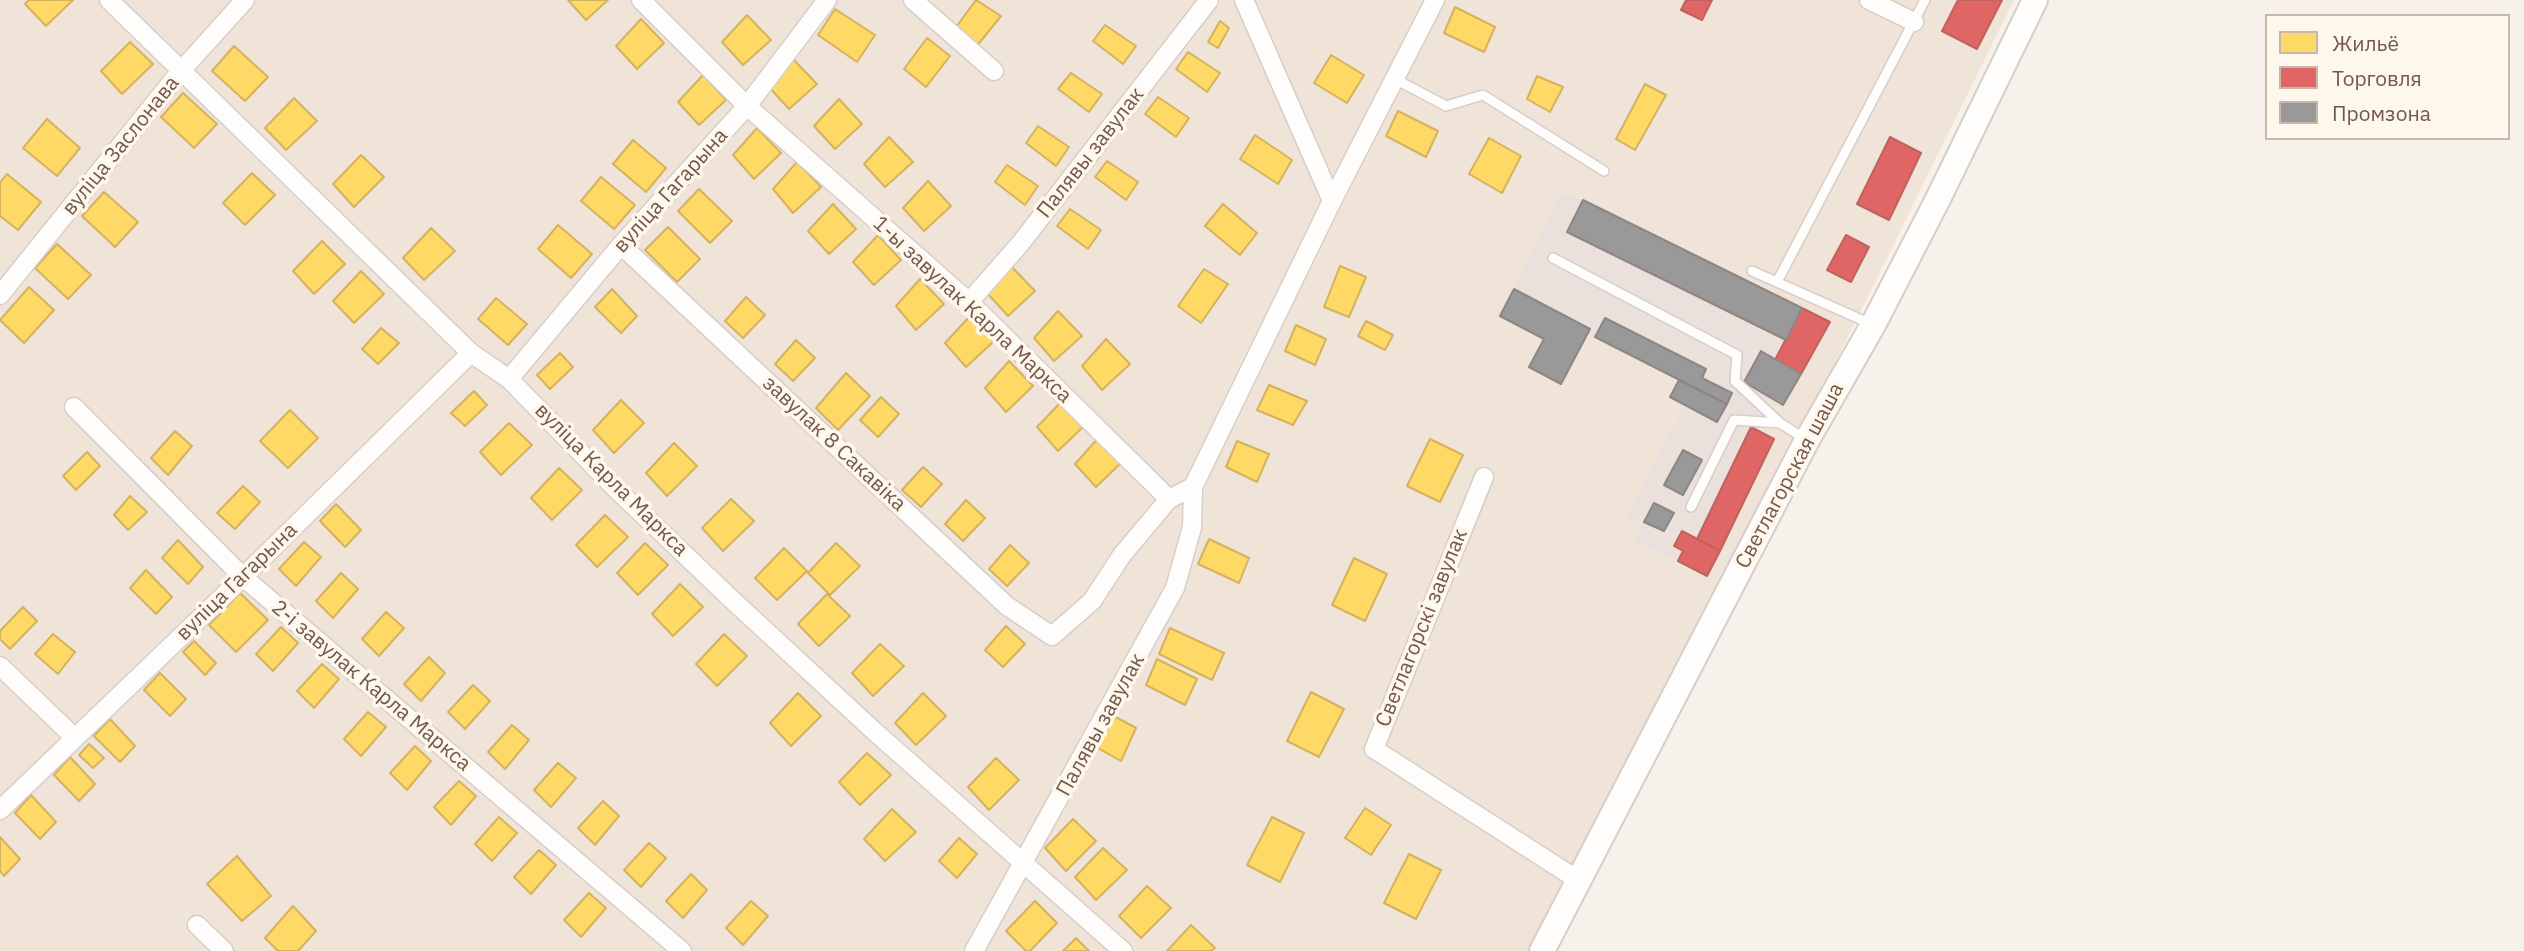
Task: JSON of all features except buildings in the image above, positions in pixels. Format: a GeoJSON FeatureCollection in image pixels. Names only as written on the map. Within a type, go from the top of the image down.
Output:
{"type":"FeatureCollection","features":[{"type":"Feature","properties":{"kind":"main road","name":"Светлагорская шаша"},"geometry":{"type":"LineString","coordinates":[[1542,951],[1807,440],[1873,325],[2035,0]]}},
{"type":"Feature","properties":{"kind":"street","name":"вуліца Карла Маркса"},"geometry":{"type":"LineString","coordinates":[[109,0],[471,353],[509,379],[614,486],[728,596],[874,731],[1123,951]]}},
{"type":"Feature","properties":{"kind":"street","name":"вуліца Заслонава"},"geometry":{"type":"LineString","coordinates":[[0,295],[180,72],[245,0]]}},
{"type":"Feature","properties":{"kind":"street","name":"1-ы завулак Карла Маркса"},"geometry":{"type":"LineString","coordinates":[[641,0],[747,106],[969,302],[1169,499]]}},
{"type":"Feature","properties":{"kind":"street","name":"вуліца Гагарына"},"geometry":{"type":"LineString","coordinates":[[509,379],[621,245],[747,106],[827,0]]}},
{"type":"Feature","properties":{"kind":"street"},"geometry":{"type":"LineString","coordinates":[[913,0],[993,71]]}},
{"type":"Feature","properties":{"kind":"street","name":"Палявы завулак"},"geometry":{"type":"LineString","coordinates":[[969,302],[1020,244],[1209,0]]}},
{"type":"Feature","properties":{"kind":"street"},"geometry":{"type":"LineString","coordinates":[[1244,0],[1332,201]]}},
{"type":"Feature","properties":{"kind":"street","name":"Палявы завулак"},"geometry":{"type":"LineString","coordinates":[[974,951],[1175,588],[1192,527],[1193,487],[1332,201],[1435,0]]}},
{"type":"Feature","properties":{"kind":"street"},"geometry":{"type":"LineString","coordinates":[[1869,0],[1914,22]]}},
{"type":"Feature","properties":{"kind":"street","name":"завулак 8 Сакавіка"},"geometry":{"type":"LineString","coordinates":[[621,245],[1007,606],[1052,636],[1092,601],[1122,555],[1169,499]]}},
{"type":"Feature","properties":{"kind":"street","name":"вуліца Гагарына"},"geometry":{"type":"LineString","coordinates":[[0,810],[471,353]]}},
{"type":"Feature","properties":{"kind":"street","name":"2-і завулак Карла Маркса"},"geometry":{"type":"LineString","coordinates":[[74,407],[243,577],[682,951]]}},
{"type":"Feature","properties":{"kind":"street","name":"Светлагорскі завулак"},"geometry":{"type":"LineString","coordinates":[[1484,477],[1374,749],[1578,880]]}},
{"type":"Feature","properties":{"kind":"street"},"geometry":{"type":"LineString","coordinates":[[1169,499],[1193,487]]}},
{"type":"Feature","properties":{"kind":"street"},"geometry":{"type":"LineString","coordinates":[[0,666],[75,738]]}},
{"type":"Feature","properties":{"kind":"street"},"geometry":{"type":"LineString","coordinates":[[197,925],[224,951]]}},
{"type":"Feature","properties":{"kind":"lane"},"geometry":{"type":"LineString","coordinates":[[1777,282],[1925,0]]}},
{"type":"Feature","properties":{"kind":"lane"},"geometry":{"type":"LineString","coordinates":[[1395,79],[1446,106],[1483,95],[1604,172]]}},
{"type":"Feature","properties":{"kind":"lane"},"geometry":{"type":"LineString","coordinates":[[1553,258],[1737,355],[1735,381],[1780,423],[1807,440]]}},
{"type":"Feature","properties":{"kind":"lane"},"geometry":{"type":"LineString","coordinates":[[1752,271],[1873,325]]}},
{"type":"Feature","properties":{"kind":"lane"},"geometry":{"type":"LineString","coordinates":[[1691,507],[1734,420],[1780,423]]}},
{"type":"Feature","properties":{"kind":"shaded area"},"geometry":{"type":"Polygon","coordinates":[[[0,0],[2014,0],[1545,951],[0,951],[0,0]]]}},
{"type":"Feature","properties":{"kind":"shaded area"},"geometry":{"type":"Polygon","coordinates":[[[1561,193],[1583,200],[1830,322],[1783,405],[1768,397],[1763,407],[1759,431],[1774,439],[1707,576],[1634,541],[1643,524],[1626,517],[1685,405],[1670,397],[1679,380],[1588,335],[1561,384],[1529,367],[1543,339],[1500,316],[1561,193]]]}}]}
